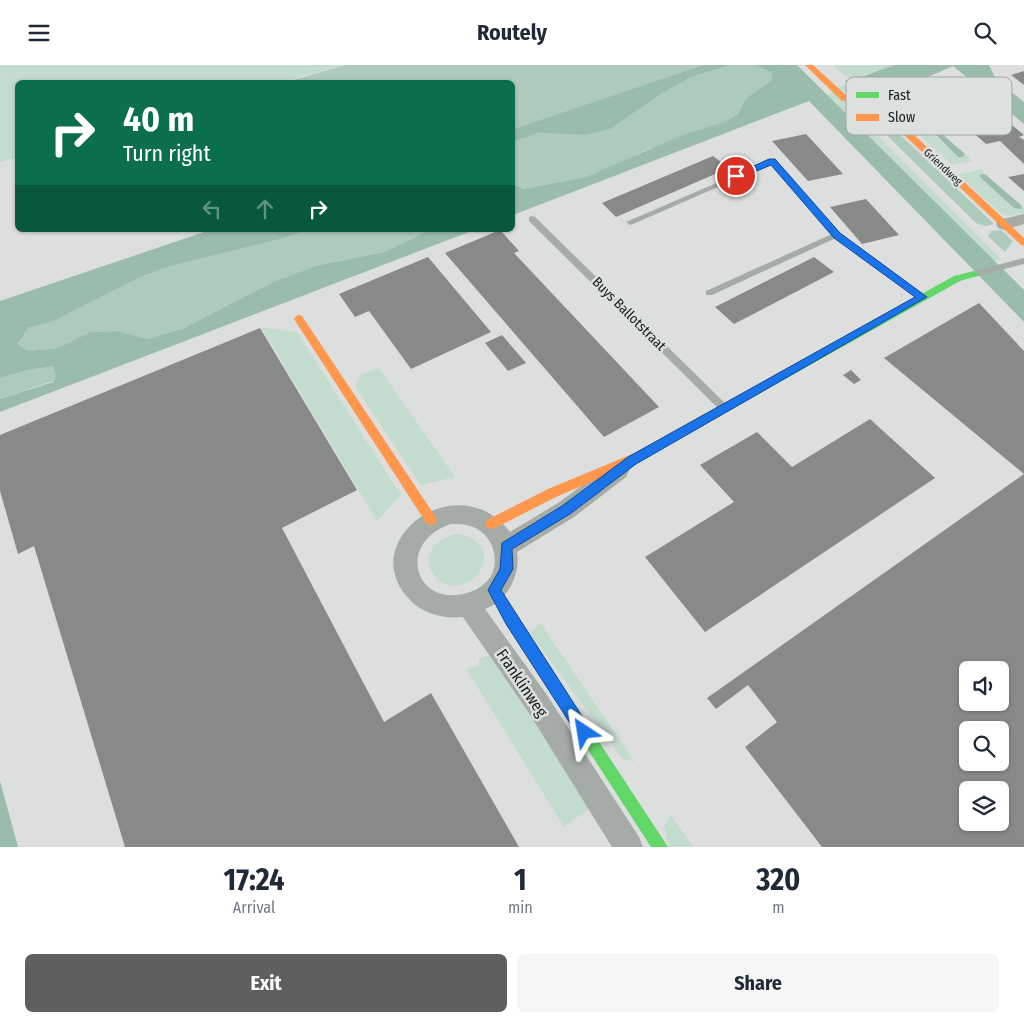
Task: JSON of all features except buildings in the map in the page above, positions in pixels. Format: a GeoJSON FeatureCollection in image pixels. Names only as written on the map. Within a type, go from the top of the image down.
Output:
{"type":"FeatureCollection","features":[{"type":"Feature","properties":{"kind":"street","name":"Griendweg"},"geometry":{"type":"LineString","coordinates":[[809,65],[846,99]]}},
{"type":"Feature","properties":{"kind":"street","name":"Griendweg"},"geometry":{"type":"LineString","coordinates":[[909,135],[1024,243]]}},
{"type":"Feature","properties":{"kind":"street"},"geometry":{"type":"LineString","coordinates":[[1004,224],[1024,219]]}},
{"type":"Feature","properties":{"kind":"street"},"geometry":{"type":"LineString","coordinates":[[491,524],[552,493],[632,460],[922,297],[957,278],[974,274]]}},
{"type":"Feature","properties":{"kind":"street"},"geometry":{"type":"LineString","coordinates":[[299,319],[431,520]]}},
{"type":"Feature","properties":{"kind":"street"},"geometry":{"type":"LineString","coordinates":[[506,547],[566,510],[632,460]]}},
{"type":"Feature","properties":{"kind":"street"},"geometry":{"type":"LineString","coordinates":[[462,514],[482,519],[491,524],[500,534],[506,547],[506,569],[494,590],[482,599],[468,605],[449,607],[431,602],[417,592],[408,577],[405,561],[408,545],[418,531],[431,520],[446,515],[462,514]]}},
{"type":"Feature","properties":{"kind":"street","name":"Franklinweg"},"geometry":{"type":"LineString","coordinates":[[494,590],[617,806],[629,847]]}},
{"type":"Feature","properties":{"kind":"street","name":"Franklinweg"},"geometry":{"type":"LineString","coordinates":[[468,605],[538,704],[617,806],[660,847]]}},
{"type":"Feature","properties":{"kind":"lane"},"geometry":{"type":"LineString","coordinates":[[630,222],[772,161],[837,235],[922,297]]}},
{"type":"Feature","properties":{"kind":"lane","name":"Buys Ballotstraat"},"geometry":{"type":"LineString","coordinates":[[532,219],[725,409]]}},
{"type":"Feature","properties":{"kind":"lane"},"geometry":{"type":"LineString","coordinates":[[709,293],[837,235]]}},
{"type":"Feature","properties":{"kind":"lane"},"geometry":{"type":"LineString","coordinates":[[974,274],[1024,261]]}},
{"type":"Feature","properties":{"kind":"shaded area"},"geometry":{"type":"Polygon","coordinates":[[[0,65],[342,65],[288,80],[15,80],[15,158],[0,162],[0,65]]]}},
{"type":"Feature","properties":{"kind":"shaded area"},"geometry":{"type":"Polygon","coordinates":[[[345,65],[703,65],[515,128],[515,80],[293,80],[345,65]]]}},
{"type":"Feature","properties":{"kind":"shaded area"},"geometry":{"type":"Polygon","coordinates":[[[703,65],[730,65],[691,77],[659,95],[610,129],[585,135],[538,133],[515,141],[515,128],[703,65]]]}},
{"type":"Feature","properties":{"kind":"shaded area"},"geometry":{"type":"Polygon","coordinates":[[[727,65],[755,65],[772,73],[772,80],[746,98],[738,114],[724,122],[644,151],[586,177],[522,189],[515,184],[515,141],[538,133],[585,135],[691,77],[727,65]]]}},
{"type":"Feature","properties":{"kind":"shaded area"},"geometry":{"type":"Polygon","coordinates":[[[755,65],[797,65],[846,114],[846,135],[868,135],[1024,290],[1024,322],[809,101],[515,214],[515,185],[523,189],[586,177],[680,136],[724,122],[738,114],[746,98],[772,80],[772,73],[755,65]]]}},
{"type":"Feature","properties":{"kind":"shaded area"},"geometry":{"type":"Polygon","coordinates":[[[834,65],[894,65],[862,77],[848,77],[842,74],[834,65]]]}},
{"type":"Feature","properties":{"kind":"shaded area"},"geometry":{"type":"Polygon","coordinates":[[[894,65],[989,65],[995,77],[966,77],[953,66],[928,77],[862,77],[894,65]]]}},
{"type":"Feature","properties":{"kind":"shaded area"},"geometry":{"type":"Polygon","coordinates":[[[846,85],[846,92],[837,88],[846,85]]]}},
{"type":"Feature","properties":{"kind":"shaded area"},"geometry":{"type":"Polygon","coordinates":[[[833,92],[846,101],[846,114],[827,95],[833,92]]]}},
{"type":"Feature","properties":{"kind":"shaded area"},"geometry":{"type":"Polygon","coordinates":[[[1012,93],[1024,102],[1024,124],[1012,114],[1012,93]]]}},
{"type":"Feature","properties":{"kind":"shaded area"},"geometry":{"type":"Polygon","coordinates":[[[867,135],[877,135],[1001,259],[995,261],[867,135]]]}},
{"type":"Feature","properties":{"kind":"shaded area"},"geometry":{"type":"Polygon","coordinates":[[[886,135],[900,135],[994,224],[985,226],[976,223],[886,135]]]}},
{"type":"Feature","properties":{"kind":"shaded area"},"geometry":{"type":"Polygon","coordinates":[[[920,135],[934,135],[958,157],[963,157],[965,154],[972,161],[952,165],[920,135]]]}},
{"type":"Feature","properties":{"kind":"shaded area"},"geometry":{"type":"Polygon","coordinates":[[[936,135],[943,135],[965,154],[963,157],[958,157],[936,135]]]}},
{"type":"Feature","properties":{"kind":"shaded area"},"geometry":{"type":"Polygon","coordinates":[[[981,169],[986,175],[982,174],[1020,209],[1022,206],[1024,208],[1024,213],[1009,216],[1002,214],[958,175],[981,169]]]}},
{"type":"Feature","properties":{"kind":"shaded area"},"geometry":{"type":"Polygon","coordinates":[[[982,174],[986,175],[1022,206],[1021,209],[1014,208],[979,176],[982,174]]]}},
{"type":"Feature","properties":{"kind":"shaded area"},"geometry":{"type":"Polygon","coordinates":[[[1001,230],[1013,241],[1005,252],[988,236],[991,231],[1001,230]]]}},
{"type":"Feature","properties":{"kind":"shaded area"},"geometry":{"type":"Polygon","coordinates":[[[204,232],[302,232],[281,239],[174,265],[138,278],[54,321],[28,328],[18,344],[28,351],[58,348],[90,332],[117,331],[148,339],[184,328],[271,283],[315,266],[384,252],[426,232],[469,232],[0,412],[0,399],[53,382],[56,376],[53,366],[28,370],[0,378],[0,301],[204,232]]]}},
{"type":"Feature","properties":{"kind":"shaded area"},"geometry":{"type":"Polygon","coordinates":[[[302,232],[426,232],[384,252],[315,266],[271,283],[184,328],[148,339],[117,331],[90,332],[58,348],[28,351],[18,344],[28,328],[54,321],[138,278],[174,265],[281,239],[302,232]]]}},
{"type":"Feature","properties":{"kind":"shaded area"},"geometry":{"type":"Polygon","coordinates":[[[261,327],[297,332],[401,495],[377,521],[261,327]]]}},
{"type":"Feature","properties":{"kind":"shaded area"},"geometry":{"type":"Polygon","coordinates":[[[53,366],[56,376],[53,381],[0,399],[0,378],[28,370],[53,366]]]}},
{"type":"Feature","properties":{"kind":"shaded area"},"geometry":{"type":"Polygon","coordinates":[[[379,368],[455,477],[421,485],[356,388],[361,374],[379,368]]]}},
{"type":"Feature","properties":{"kind":"shaded area"},"geometry":{"type":"Polygon","coordinates":[[[457,534],[474,540],[483,549],[484,560],[480,571],[472,580],[461,585],[448,585],[436,577],[431,570],[428,563],[429,556],[432,549],[443,539],[457,534]]]}},
{"type":"Feature","properties":{"kind":"shaded area"},"geometry":{"type":"Polygon","coordinates":[[[541,624],[634,761],[632,762],[630,759],[624,761],[530,633],[541,624]]]}},
{"type":"Feature","properties":{"kind":"shaded area"},"geometry":{"type":"Polygon","coordinates":[[[493,654],[591,807],[564,827],[467,670],[479,664],[479,659],[493,654]]]}},
{"type":"Feature","properties":{"kind":"shaded area"},"geometry":{"type":"Polygon","coordinates":[[[0,781],[18,847],[0,847],[0,781]]]}},
{"type":"Feature","properties":{"kind":"shaded area"},"geometry":{"type":"Polygon","coordinates":[[[671,815],[693,847],[669,847],[664,825],[671,815]]]}},
{"type":"Feature","properties":{"kind":"traffic: fast"},"geometry":{"type":"LineString","coordinates":[[637,457],[957,278],[974,274]]}},
{"type":"Feature","properties":{"kind":"traffic: fast"},"geometry":{"type":"LineString","coordinates":[[495,590],[511,619],[660,847]]}},
{"type":"Feature","properties":{"kind":"traffic: slow"},"geometry":{"type":"LineString","coordinates":[[809,65],[846,99]]}},
{"type":"Feature","properties":{"kind":"traffic: slow"},"geometry":{"type":"LineString","coordinates":[[909,135],[1024,243]]}},
{"type":"Feature","properties":{"kind":"traffic: slow"},"geometry":{"type":"LineString","coordinates":[[299,319],[431,520]]}},
{"type":"Feature","properties":{"kind":"traffic: slow"},"geometry":{"type":"LineString","coordinates":[[491,524],[552,493],[637,457]]}},
{"type":"Feature","properties":{"kind":"route"},"geometry":{"type":"LineString","coordinates":[[584,732],[494,590],[504,577],[508,562],[506,547],[566,510],[632,460],[922,297],[837,235],[772,161],[736,176]]}}]}
